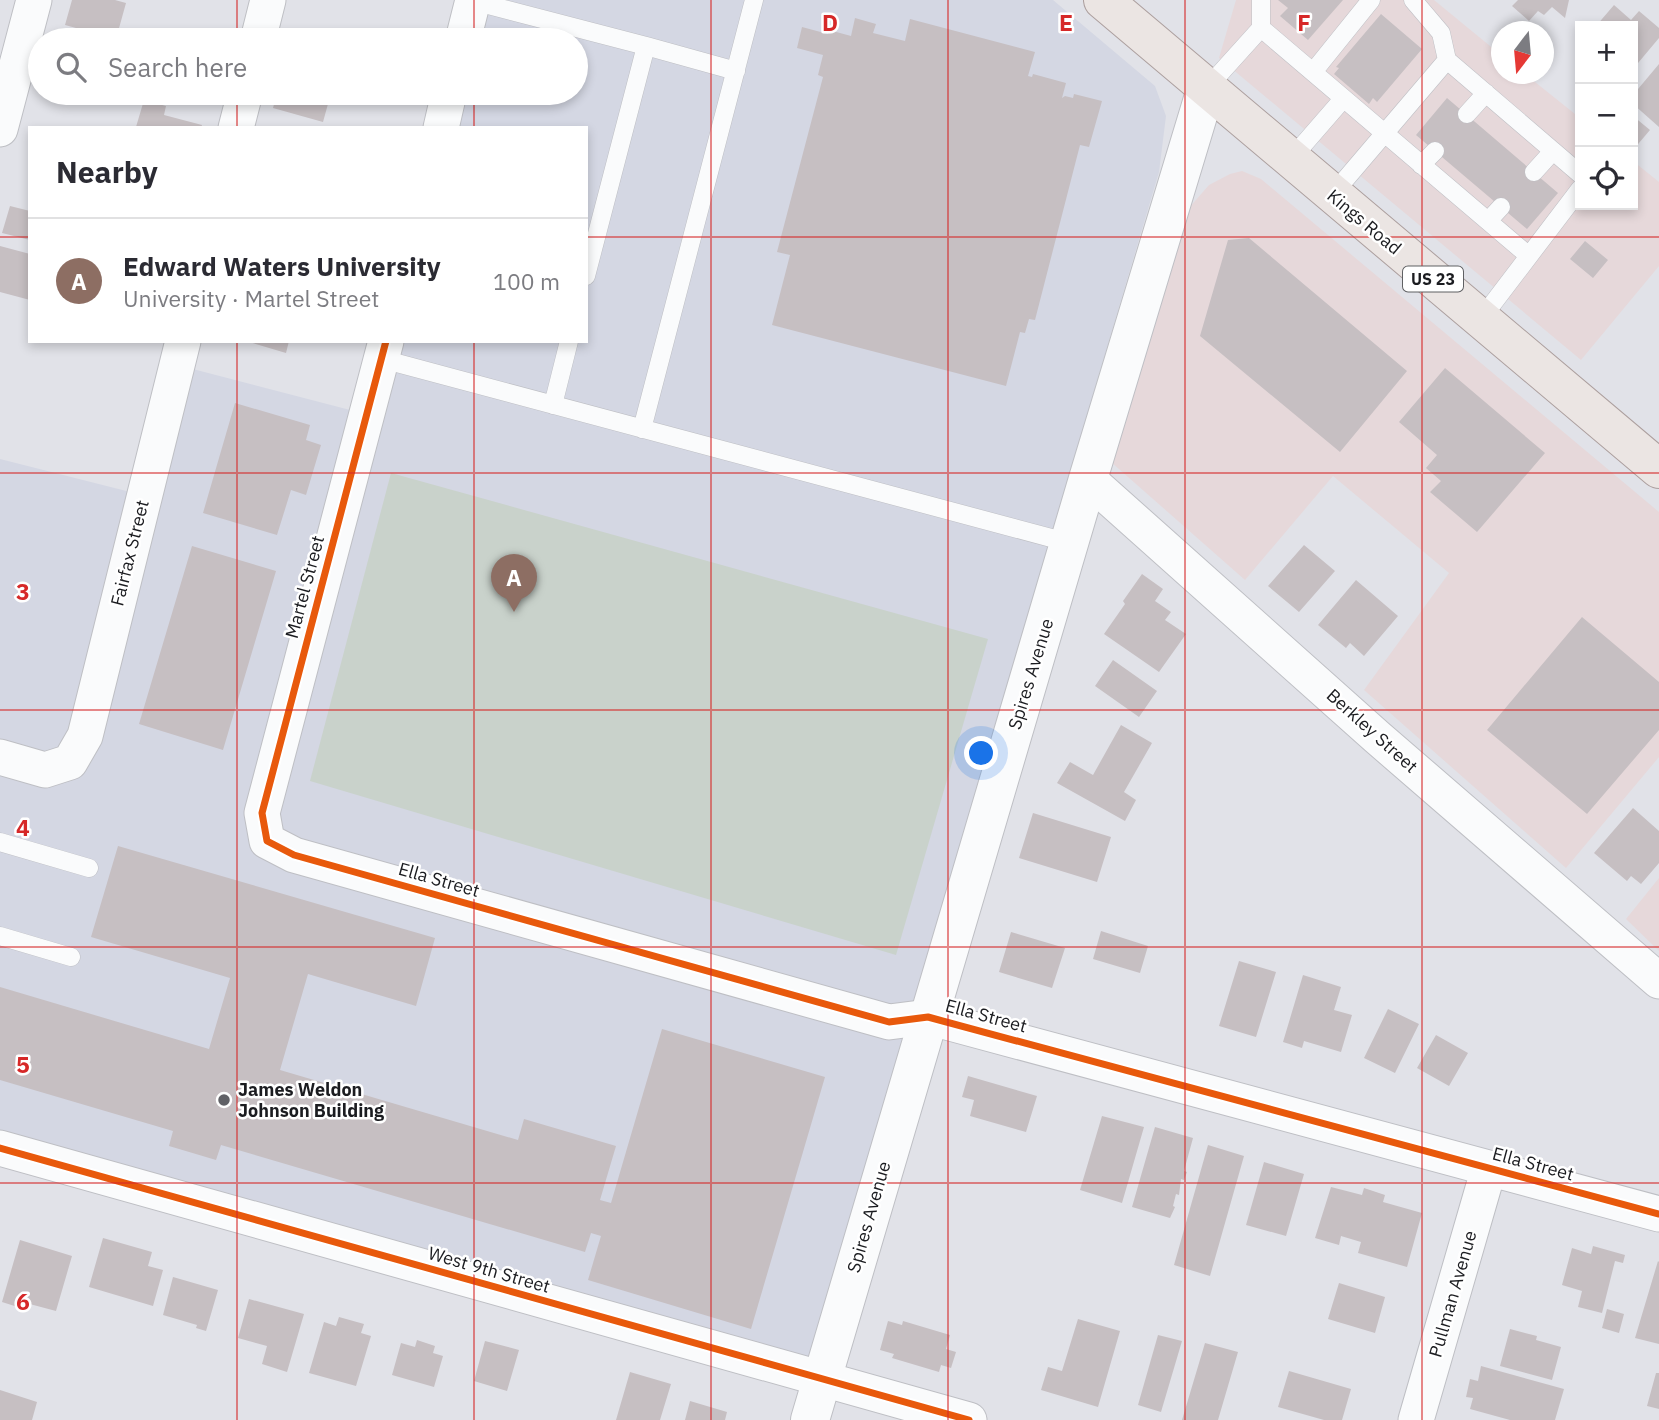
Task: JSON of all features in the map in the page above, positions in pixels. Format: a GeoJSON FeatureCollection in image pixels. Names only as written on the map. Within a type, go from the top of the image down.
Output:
{"type":"FeatureCollection","features":[{"type":"Feature","properties":{"kind":"main road","name":"Kings Road"},"geometry":{"type":"LineString","coordinates":[[1102,0],[1659,469]]}},
{"type":"Feature","properties":{"kind":"main road","name":"Spires Avenue"},"geometry":{"type":"LineString","coordinates":[[810,1420],[1087,479],[1206,89]]}},
{"type":"Feature","properties":{"kind":"street"},"geometry":{"type":"LineString","coordinates":[[0,129],[34,0]]}},
{"type":"Feature","properties":{"kind":"street"},"geometry":{"type":"LineString","coordinates":[[261,28],[268,0]]}},
{"type":"Feature","properties":{"kind":"street"},"geometry":{"type":"LineString","coordinates":[[466,28],[473,0]]}},
{"type":"Feature","properties":{"kind":"street"},"geometry":{"type":"LineString","coordinates":[[237,126],[242,105]]}},
{"type":"Feature","properties":{"kind":"street"},"geometry":{"type":"LineString","coordinates":[[442,126],[447,105]]}},
{"type":"Feature","properties":{"kind":"street","name":"Fairfax Street"},"geometry":{"type":"LineString","coordinates":[[0,757],[45,770],[71,762],[85,736],[183,343]]}},
{"type":"Feature","properties":{"kind":"street","name":"Martel Street"},"geometry":{"type":"LineString","coordinates":[[267,841],[262,813],[384,350]]}},
{"type":"Feature","properties":{"kind":"street","name":"Berkley Street"},"geometry":{"type":"LineString","coordinates":[[1087,479],[1377,737],[1659,981]]}},
{"type":"Feature","properties":{"kind":"street","name":"Ella Street"},"geometry":{"type":"LineString","coordinates":[[267,841],[294,856],[889,1022],[928,1017],[1659,1214]]}},
{"type":"Feature","properties":{"kind":"street","name":"West 9th Street"},"geometry":{"type":"LineString","coordinates":[[0,1148],[969,1420]]}},
{"type":"Feature","properties":{"kind":"street","name":"Pullman Avenue"},"geometry":{"type":"LineString","coordinates":[[1416,1420],[1489,1168]]}},
{"type":"Feature","properties":{"kind":"lane"},"geometry":{"type":"LineString","coordinates":[[473,0],[578,28]]}},
{"type":"Feature","properties":{"kind":"lane"},"geometry":{"type":"LineString","coordinates":[[642,429],[754,0]]}},
{"type":"Feature","properties":{"kind":"lane"},"geometry":{"type":"LineString","coordinates":[[1206,89],[1261,28],[1261,0]]}},
{"type":"Feature","properties":{"kind":"lane"},"geometry":{"type":"LineString","coordinates":[[1313,72],[1371,0]]}},
{"type":"Feature","properties":{"kind":"lane"},"geometry":{"type":"LineString","coordinates":[[1413,0],[1441,33],[1447,60],[1575,170]]}},
{"type":"Feature","properties":{"kind":"lane"},"geometry":{"type":"LineString","coordinates":[[1261,28],[1529,256]]}},
{"type":"Feature","properties":{"kind":"lane"},"geometry":{"type":"LineString","coordinates":[[588,31],[736,71]]}},
{"type":"Feature","properties":{"kind":"lane"},"geometry":{"type":"LineString","coordinates":[[588,267],[646,46]]}},
{"type":"Feature","properties":{"kind":"lane"},"geometry":{"type":"LineString","coordinates":[[1332,195],[1447,60]]}},
{"type":"Feature","properties":{"kind":"lane"},"geometry":{"type":"LineString","coordinates":[[1467,114],[1486,93]]}},
{"type":"Feature","properties":{"kind":"lane"},"geometry":{"type":"LineString","coordinates":[[1290,160],[1343,99]]}},
{"type":"Feature","properties":{"kind":"lane"},"geometry":{"type":"LineString","coordinates":[[1421,165],[1435,151]]}},
{"type":"Feature","properties":{"kind":"lane"},"geometry":{"type":"LineString","coordinates":[[1534,172],[1553,151]]}},
{"type":"Feature","properties":{"kind":"lane"},"geometry":{"type":"LineString","coordinates":[[1481,319],[1575,196]]}},
{"type":"Feature","properties":{"kind":"lane"},"geometry":{"type":"LineString","coordinates":[[1488,221],[1501,207]]}},
{"type":"Feature","properties":{"kind":"lane"},"geometry":{"type":"LineString","coordinates":[[553,405],[568,343]]}},
{"type":"Feature","properties":{"kind":"lane"},"geometry":{"type":"LineString","coordinates":[[384,350],[553,405],[1070,542]]}},
{"type":"Feature","properties":{"kind":"lane"},"geometry":{"type":"LineString","coordinates":[[0,842],[89,869]]}},
{"type":"Feature","properties":{"kind":"lane"},"geometry":{"type":"LineString","coordinates":[[0,936],[71,957]]}},
{"type":"Feature","properties":{"kind":"shaded area"},"geometry":{"type":"Polygon","coordinates":[[[487,0],[1053,0],[1155,86],[1166,116],[1159,172],[807,1362],[0,1132],[0,459],[154,498],[189,368],[377,417],[396,343],[588,343],[588,126],[454,126],[459,105],[588,105],[588,28],[479,28],[487,0]]]}},
{"type":"Feature","properties":{"kind":"shaded area"},"geometry":{"type":"Polygon","coordinates":[[[1236,0],[1434,0],[1491,47],[1491,84],[1538,84],[1575,114],[1575,210],[1638,210],[1638,165],[1659,182],[1659,266],[1581,360],[1219,58],[1236,0]]]}},
{"type":"Feature","properties":{"kind":"shaded area"},"geometry":{"type":"Polygon","coordinates":[[[1242,171],[1261,179],[1659,512],[1659,757],[1566,868],[1364,690],[1449,573],[1333,476],[1245,580],[1111,462],[1188,209],[1209,185],[1242,171]]]}},
{"type":"Feature","properties":{"kind":"shaded area"},"geometry":{"type":"Polygon","coordinates":[[[391,473],[988,639],[896,955],[310,781],[391,473]]]}},
{"type":"Feature","properties":{"kind":"shaded area"},"geometry":{"type":"Polygon","coordinates":[[[1659,878],[1659,951],[1626,919],[1659,878]]]}},
{"type":"Feature","properties":{"kind":"building"},"geometry":{"type":"Polygon","coordinates":[[[72,0],[115,0],[126,3],[119,28],[76,28],[65,25],[72,0]]]}},
{"type":"Feature","properties":{"kind":"building"},"geometry":{"type":"Polygon","coordinates":[[[1278,0],[1343,0],[1308,40],[1280,16],[1288,8],[1278,0]]]}},
{"type":"Feature","properties":{"kind":"building"},"geometry":{"type":"Polygon","coordinates":[[[1518,0],[1569,0],[1565,18],[1552,7],[1544,15],[1538,11],[1529,21],[1512,6],[1518,0]]]}},
{"type":"Feature","properties":{"kind":"building"},"geometry":{"type":"Polygon","coordinates":[[[1614,5],[1631,20],[1639,11],[1659,28],[1659,38],[1638,63],[1638,21],[1600,21],[1614,5]]]}},
{"type":"Feature","properties":{"kind":"building"},"geometry":{"type":"Polygon","coordinates":[[[1381,14],[1422,49],[1377,102],[1373,98],[1369,104],[1334,74],[1339,68],[1336,67],[1381,14]]]}},
{"type":"Feature","properties":{"kind":"building"},"geometry":{"type":"Polygon","coordinates":[[[855,18],[876,24],[873,33],[905,41],[910,19],[1035,52],[1028,76],[1032,77],[1033,74],[1066,83],[1062,98],[1073,98],[1074,94],[1102,101],[1089,147],[1080,145],[1035,320],[1029,319],[1025,333],[1020,332],[1006,386],[772,325],[790,255],[777,252],[823,77],[818,75],[823,55],[797,48],[802,27],[828,34],[829,30],[851,36],[855,18]]]}},
{"type":"Feature","properties":{"kind":"building"},"geometry":{"type":"Polygon","coordinates":[[[1659,64],[1659,127],[1638,108],[1638,89],[1659,64]]]}},
{"type":"Feature","properties":{"kind":"building"},"geometry":{"type":"Polygon","coordinates":[[[1447,98],[1558,193],[1527,229],[1416,135],[1447,98]]]}},
{"type":"Feature","properties":{"kind":"building"},"geometry":{"type":"Polygon","coordinates":[[[143,105],[166,106],[164,115],[202,125],[202,126],[136,126],[143,105]]]}},
{"type":"Feature","properties":{"kind":"building"},"geometry":{"type":"Polygon","coordinates":[[[274,105],[328,105],[323,122],[273,108],[274,105]]]}},
{"type":"Feature","properties":{"kind":"building"},"geometry":{"type":"Polygon","coordinates":[[[1638,120],[1650,130],[1638,144],[1638,120]]]}},
{"type":"Feature","properties":{"kind":"building"},"geometry":{"type":"Polygon","coordinates":[[[10,206],[28,210],[28,240],[2,233],[10,206]]]}},
{"type":"Feature","properties":{"kind":"building"},"geometry":{"type":"Polygon","coordinates":[[[1249,238],[1407,371],[1340,452],[1200,336],[1228,240],[1249,238]]]}},
{"type":"Feature","properties":{"kind":"building"},"geometry":{"type":"Polygon","coordinates":[[[1585,241],[1608,260],[1593,278],[1570,259],[1585,241]]]}},
{"type":"Feature","properties":{"kind":"building"},"geometry":{"type":"Polygon","coordinates":[[[0,246],[28,253],[28,299],[0,292],[0,246]]]}},
{"type":"Feature","properties":{"kind":"building"},"geometry":{"type":"Polygon","coordinates":[[[253,343],[288,343],[286,353],[253,343]]]}},
{"type":"Feature","properties":{"kind":"building"},"geometry":{"type":"Polygon","coordinates":[[[1445,368],[1545,453],[1477,532],[1430,492],[1441,481],[1426,468],[1437,455],[1399,422],[1445,368]]]}},
{"type":"Feature","properties":{"kind":"building"},"geometry":{"type":"Polygon","coordinates":[[[235,403],[310,425],[306,440],[321,445],[306,495],[291,490],[277,535],[203,513],[235,403]]]}},
{"type":"Feature","properties":{"kind":"building"},"geometry":{"type":"Polygon","coordinates":[[[1304,545],[1335,571],[1299,612],[1268,586],[1304,545]]]}},
{"type":"Feature","properties":{"kind":"building"},"geometry":{"type":"Polygon","coordinates":[[[192,546],[276,571],[223,750],[139,724],[192,546]]]}},
{"type":"Feature","properties":{"kind":"building"},"geometry":{"type":"Polygon","coordinates":[[[1142,574],[1163,589],[1155,601],[1171,612],[1165,620],[1186,634],[1159,672],[1104,634],[1142,574]]]}},
{"type":"Feature","properties":{"kind":"building"},"geometry":{"type":"Polygon","coordinates":[[[1356,580],[1398,616],[1364,656],[1350,643],[1346,648],[1318,625],[1356,580]]]}},
{"type":"Feature","properties":{"kind":"building"},"geometry":{"type":"Polygon","coordinates":[[[1582,617],[1659,682],[1659,730],[1587,814],[1487,730],[1582,617]]]}},
{"type":"Feature","properties":{"kind":"building"},"geometry":{"type":"Polygon","coordinates":[[[1113,660],[1157,691],[1139,717],[1095,686],[1113,660]]]}},
{"type":"Feature","properties":{"kind":"building"},"geometry":{"type":"Polygon","coordinates":[[[1121,725],[1152,743],[1124,792],[1136,800],[1125,821],[1057,783],[1070,762],[1093,775],[1121,725]]]}},
{"type":"Feature","properties":{"kind":"building"},"geometry":{"type":"Polygon","coordinates":[[[1633,808],[1659,831],[1659,863],[1641,884],[1631,876],[1627,881],[1594,853],[1633,808]]]}},
{"type":"Feature","properties":{"kind":"building"},"geometry":{"type":"Polygon","coordinates":[[[1033,813],[1111,837],[1097,882],[1019,858],[1033,813]]]}},
{"type":"Feature","properties":{"kind":"building","name":"James Weldon Johnson Building"},"geometry":{"type":"Polygon","coordinates":[[[118,846],[435,938],[416,1006],[308,974],[280,1070],[518,1140],[524,1119],[616,1146],[600,1200],[611,1203],[662,1029],[825,1077],[751,1329],[588,1280],[601,1236],[591,1233],[585,1252],[221,1145],[216,1160],[169,1146],[173,1131],[0,1080],[0,987],[209,1049],[230,978],[91,937],[118,846]]]}},
{"type":"Feature","properties":{"kind":"building"},"geometry":{"type":"Polygon","coordinates":[[[1101,931],[1148,946],[1140,973],[1093,959],[1101,931]]]}},
{"type":"Feature","properties":{"kind":"building"},"geometry":{"type":"Polygon","coordinates":[[[1011,932],[1065,948],[1052,988],[999,972],[1011,932]]]}},
{"type":"Feature","properties":{"kind":"building"},"geometry":{"type":"Polygon","coordinates":[[[1239,961],[1276,972],[1256,1037],[1219,1026],[1239,961]]]}},
{"type":"Feature","properties":{"kind":"building"},"geometry":{"type":"Polygon","coordinates":[[[1303,975],[1341,987],[1334,1010],[1352,1015],[1341,1052],[1304,1041],[1302,1048],[1283,1042],[1303,975]]]}},
{"type":"Feature","properties":{"kind":"building"},"geometry":{"type":"Polygon","coordinates":[[[1388,1009],[1419,1024],[1395,1073],[1364,1058],[1388,1009]]]}},
{"type":"Feature","properties":{"kind":"building"},"geometry":{"type":"Polygon","coordinates":[[[1436,1035],[1468,1053],[1449,1086],[1417,1068],[1436,1035]]]}},
{"type":"Feature","properties":{"kind":"building"},"geometry":{"type":"Polygon","coordinates":[[[968,1076],[1037,1096],[1026,1132],[970,1116],[974,1100],[962,1097],[968,1076]]]}},
{"type":"Feature","properties":{"kind":"building"},"geometry":{"type":"Polygon","coordinates":[[[1102,1116],[1144,1127],[1122,1203],[1080,1190],[1102,1116]]]}},
{"type":"Feature","properties":{"kind":"building"},"geometry":{"type":"Polygon","coordinates":[[[1155,1127],[1193,1138],[1184,1171],[1187,1172],[1184,1180],[1181,1179],[1179,1195],[1176,1194],[1175,1207],[1170,1218],[1132,1207],[1155,1127]]]}},
{"type":"Feature","properties":{"kind":"building"},"geometry":{"type":"Polygon","coordinates":[[[1208,1145],[1244,1156],[1210,1276],[1174,1265],[1208,1145]]]}},
{"type":"Feature","properties":{"kind":"building"},"geometry":{"type":"Polygon","coordinates":[[[1264,1162],[1304,1174],[1286,1236],[1246,1225],[1264,1162]]]}},
{"type":"Feature","properties":{"kind":"building"},"geometry":{"type":"Polygon","coordinates":[[[1331,1187],[1362,1195],[1364,1188],[1385,1195],[1383,1202],[1422,1213],[1407,1267],[1358,1253],[1361,1242],[1341,1236],[1339,1245],[1315,1238],[1331,1187]]]}},
{"type":"Feature","properties":{"kind":"building"},"geometry":{"type":"Polygon","coordinates":[[[103,1238],[152,1252],[148,1266],[163,1270],[153,1306],[89,1287],[103,1238]]]}},
{"type":"Feature","properties":{"kind":"building"},"geometry":{"type":"Polygon","coordinates":[[[20,1240],[72,1256],[56,1311],[26,1303],[24,1309],[2,1302],[20,1240]]]}},
{"type":"Feature","properties":{"kind":"building"},"geometry":{"type":"Polygon","coordinates":[[[1593,1246],[1625,1255],[1623,1263],[1615,1261],[1602,1313],[1578,1307],[1582,1291],[1562,1285],[1572,1248],[1591,1254],[1593,1246]]]}},
{"type":"Feature","properties":{"kind":"building"},"geometry":{"type":"Polygon","coordinates":[[[1659,1262],[1659,1344],[1635,1338],[1659,1262]]]}},
{"type":"Feature","properties":{"kind":"building"},"geometry":{"type":"Polygon","coordinates":[[[173,1277],[218,1290],[206,1331],[196,1328],[197,1325],[163,1315],[173,1277]]]}},
{"type":"Feature","properties":{"kind":"building"},"geometry":{"type":"Polygon","coordinates":[[[1339,1283],[1385,1297],[1375,1333],[1328,1319],[1339,1283]]]}},
{"type":"Feature","properties":{"kind":"building"},"geometry":{"type":"Polygon","coordinates":[[[249,1299],[304,1314],[287,1372],[262,1364],[267,1346],[238,1338],[249,1299]]]}},
{"type":"Feature","properties":{"kind":"building"},"geometry":{"type":"Polygon","coordinates":[[[1607,1309],[1624,1314],[1619,1333],[1602,1328],[1607,1309]]]}},
{"type":"Feature","properties":{"kind":"building"},"geometry":{"type":"Polygon","coordinates":[[[339,1317],[364,1324],[361,1333],[371,1336],[356,1386],[309,1373],[324,1322],[336,1326],[339,1317]]]}},
{"type":"Feature","properties":{"kind":"building"},"geometry":{"type":"Polygon","coordinates":[[[1078,1319],[1120,1331],[1098,1407],[1041,1390],[1048,1367],[1062,1371],[1078,1319]]]}},
{"type":"Feature","properties":{"kind":"building"},"geometry":{"type":"Polygon","coordinates":[[[888,1321],[902,1325],[903,1321],[950,1335],[946,1349],[956,1352],[951,1368],[941,1365],[939,1372],[892,1358],[894,1354],[880,1350],[888,1321]]]}},
{"type":"Feature","properties":{"kind":"building"},"geometry":{"type":"Polygon","coordinates":[[[1510,1329],[1537,1336],[1536,1340],[1561,1347],[1552,1380],[1500,1366],[1510,1329]]]}},
{"type":"Feature","properties":{"kind":"building"},"geometry":{"type":"Polygon","coordinates":[[[1158,1335],[1182,1341],[1161,1412],[1138,1405],[1158,1335]]]}},
{"type":"Feature","properties":{"kind":"building"},"geometry":{"type":"Polygon","coordinates":[[[417,1340],[435,1346],[433,1353],[443,1356],[434,1387],[392,1375],[401,1343],[415,1347],[417,1340]]]}},
{"type":"Feature","properties":{"kind":"building"},"geometry":{"type":"Polygon","coordinates":[[[485,1341],[519,1350],[507,1391],[474,1381],[485,1341]]]}},
{"type":"Feature","properties":{"kind":"building"},"geometry":{"type":"Polygon","coordinates":[[[1205,1343],[1238,1352],[1218,1420],[1182,1420],[1205,1343]]]}},
{"type":"Feature","properties":{"kind":"building"},"geometry":{"type":"Polygon","coordinates":[[[1481,1366],[1564,1389],[1555,1420],[1510,1420],[1470,1409],[1473,1398],[1466,1397],[1470,1379],[1478,1381],[1481,1366]]]}},
{"type":"Feature","properties":{"kind":"building"},"geometry":{"type":"Polygon","coordinates":[[[1289,1371],[1351,1389],[1342,1420],[1324,1420],[1278,1407],[1289,1371]]]}},
{"type":"Feature","properties":{"kind":"building"},"geometry":{"type":"Polygon","coordinates":[[[630,1372],[671,1384],[660,1420],[616,1420],[630,1372]]]}},
{"type":"Feature","properties":{"kind":"building"},"geometry":{"type":"Polygon","coordinates":[[[1656,1373],[1659,1373],[1659,1409],[1647,1406],[1656,1373]]]}},
{"type":"Feature","properties":{"kind":"building"},"geometry":{"type":"Polygon","coordinates":[[[0,1390],[37,1402],[32,1420],[0,1420],[0,1390]]]}},
{"type":"Feature","properties":{"kind":"building"},"geometry":{"type":"Polygon","coordinates":[[[690,1401],[727,1412],[725,1420],[685,1420],[690,1401]]]}},
{"type":"Feature","properties":{"kind":"cycle path"},"geometry":{"type":"LineString","coordinates":[[385,343],[262,813],[267,841],[294,855],[889,1022],[928,1017],[1659,1214]]}},
{"type":"Feature","properties":{"kind":"cycle path"},"geometry":{"type":"LineString","coordinates":[[0,1148],[969,1420]]}},
{"type":"Feature","properties":{"kind":"place","name":"Edward Waters University"},"geometry":{"type":"Point","coordinates":[514,612]}},
{"type":"Feature","properties":{"kind":"place","name":"James Weldon Johnson Building"},"geometry":{"type":"Point","coordinates":[224,1100]}}]}
